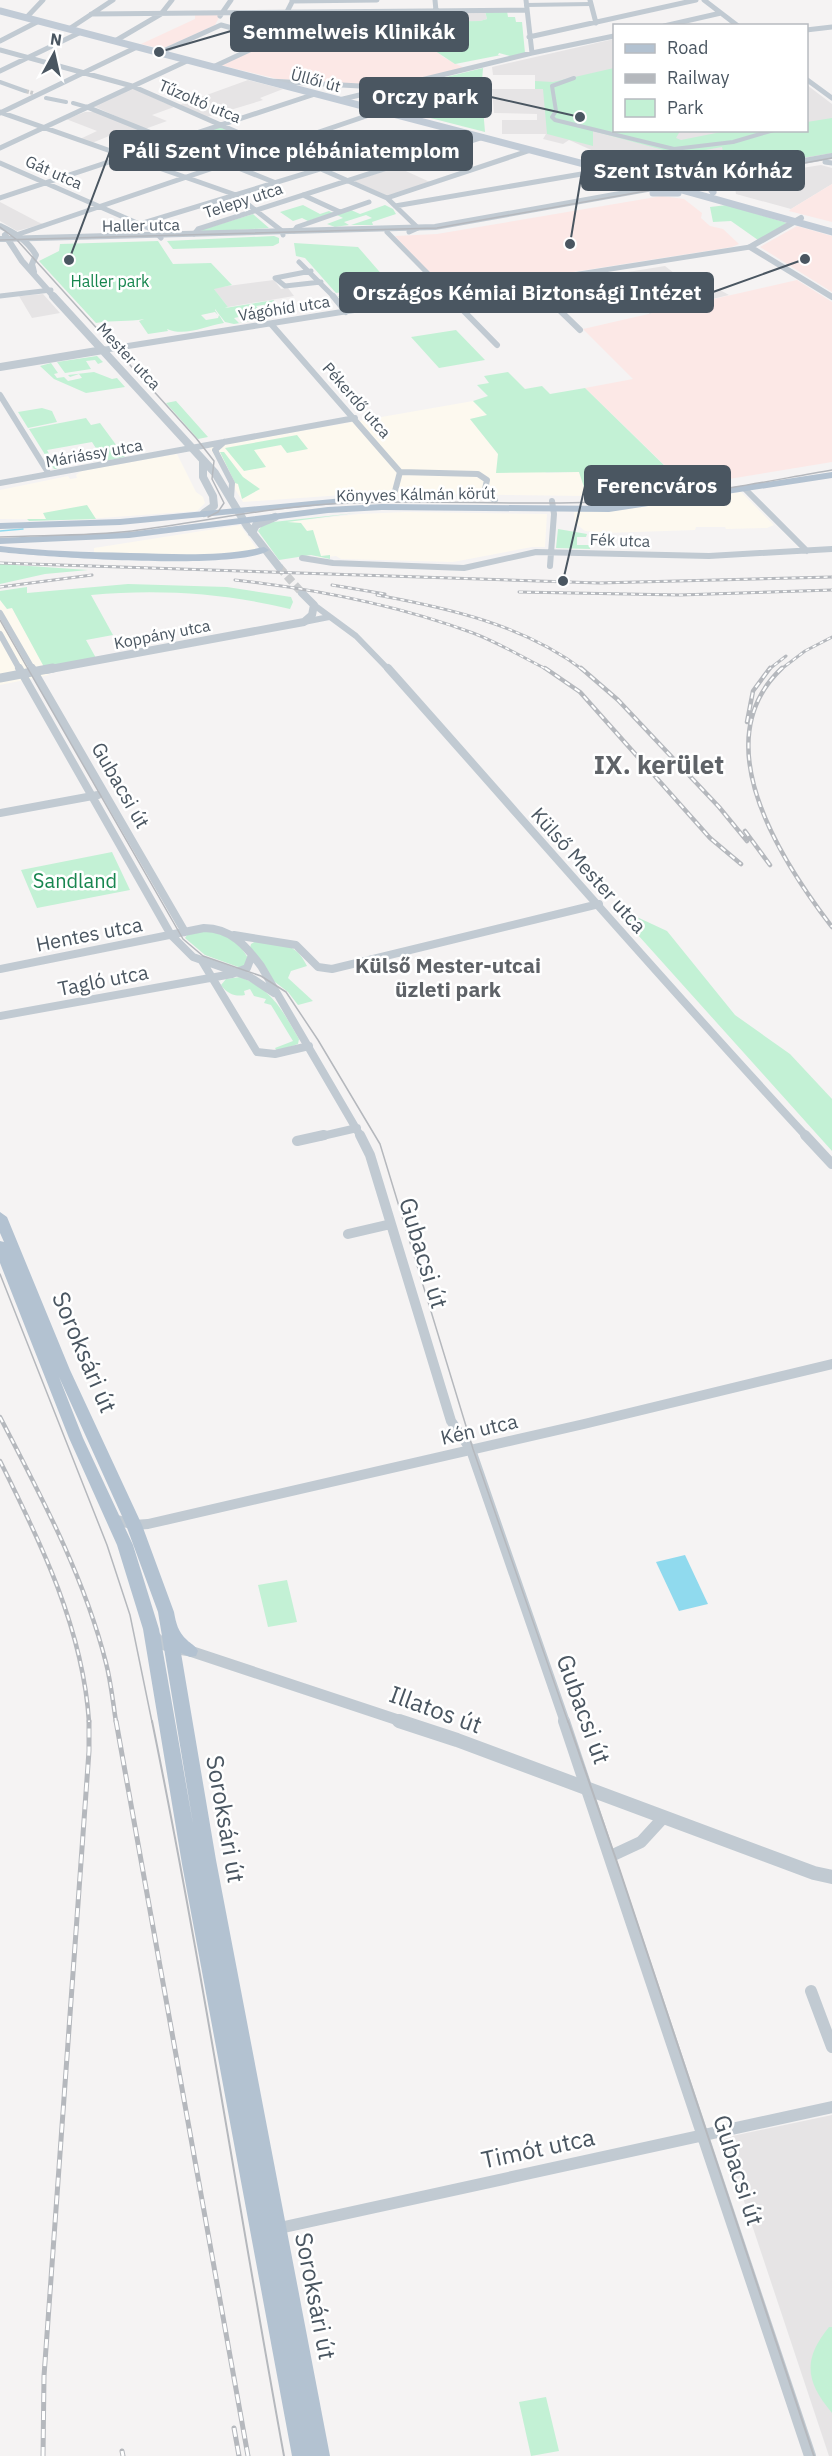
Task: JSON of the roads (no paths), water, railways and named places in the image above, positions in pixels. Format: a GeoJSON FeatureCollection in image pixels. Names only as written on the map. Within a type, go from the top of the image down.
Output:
{"type":"FeatureCollection","features":[{"type":"Feature","properties":{"kind":"main road","name":"Üllői út"},"geometry":{"type":"LineString","coordinates":[[0,11],[605,170],[666,183]]}},
{"type":"Feature","properties":{"kind":"main road","name":"Üllői út"},"geometry":{"type":"LineString","coordinates":[[569,160],[679,186],[798,220],[832,226]]}},
{"type":"Feature","properties":{"kind":"main road"},"geometry":{"type":"LineString","coordinates":[[666,183],[698,179]]}},
{"type":"Feature","properties":{"kind":"main road"},"geometry":{"type":"LineString","coordinates":[[648,181],[651,185],[651,192],[692,190]]}},
{"type":"Feature","properties":{"kind":"main road"},"geometry":{"type":"LineString","coordinates":[[708,183],[707,187],[712,192]]}},
{"type":"Feature","properties":{"kind":"main road","name":"Üllői út"},"geometry":{"type":"LineString","coordinates":[[692,190],[712,192],[832,232]]}},
{"type":"Feature","properties":{"kind":"main road","name":"Könyves Kálmán körút"},"geometry":{"type":"LineString","coordinates":[[0,525],[88,524],[328,501],[387,498],[495,500],[553,506],[654,495],[832,467]]}},
{"type":"Feature","properties":{"kind":"main road","name":"Könyves Kálmán körút"},"geometry":{"type":"LineString","coordinates":[[0,541],[107,537],[275,516],[382,507],[627,507],[832,475]]}},
{"type":"Feature","properties":{"kind":"main road"},"geometry":{"type":"LineString","coordinates":[[0,536],[23,531],[88,524]]}},
{"type":"Feature","properties":{"kind":"main road"},"geometry":{"type":"LineString","coordinates":[[0,548],[104,543],[204,526]]}},
{"type":"Feature","properties":{"kind":"main road"},"geometry":{"type":"LineString","coordinates":[[0,548],[21,552],[199,558],[234,557],[264,550]]}},
{"type":"Feature","properties":{"kind":"main road","name":"Soroksári út"},"geometry":{"type":"LineString","coordinates":[[0,1216],[63,1370],[134,1525],[157,1581],[170,1628],[179,1643],[203,1839],[320,2456]]}},
{"type":"Feature","properties":{"kind":"main road","name":"Soroksári út"},"geometry":{"type":"LineString","coordinates":[[0,1246],[76,1438],[125,1545],[151,1629],[191,1864],[302,2456]]}},
{"type":"Feature","properties":{"kind":"street"},"geometry":{"type":"LineString","coordinates":[[26,18],[43,0]]}},
{"type":"Feature","properties":{"kind":"street"},"geometry":{"type":"LineString","coordinates":[[69,29],[113,0]]}},
{"type":"Feature","properties":{"kind":"street"},"geometry":{"type":"LineString","coordinates":[[115,41],[161,14],[172,0]]}},
{"type":"Feature","properties":{"kind":"street"},"geometry":{"type":"LineString","coordinates":[[231,0],[216,23],[273,39],[347,38],[349,36],[349,12]]}},
{"type":"Feature","properties":{"kind":"street"},"geometry":{"type":"LineString","coordinates":[[213,67],[273,39],[292,1],[377,0]]}},
{"type":"Feature","properties":{"kind":"street"},"geometry":{"type":"LineString","coordinates":[[435,0],[437,22]]}},
{"type":"Feature","properties":{"kind":"street"},"geometry":{"type":"LineString","coordinates":[[530,37],[696,0]]}},
{"type":"Feature","properties":{"kind":"street"},"geometry":{"type":"LineString","coordinates":[[704,0],[736,24]]}},
{"type":"Feature","properties":{"kind":"street"},"geometry":{"type":"LineString","coordinates":[[92,14],[436,11],[590,2],[596,23]]}},
{"type":"Feature","properties":{"kind":"street"},"geometry":{"type":"LineString","coordinates":[[526,5],[532,53]]}},
{"type":"Feature","properties":{"kind":"street"},"geometry":{"type":"LineString","coordinates":[[673,24],[722,13]]}},
{"type":"Feature","properties":{"kind":"street"},"geometry":{"type":"LineString","coordinates":[[0,42],[39,21]]}},
{"type":"Feature","properties":{"kind":"street"},"geometry":{"type":"LineString","coordinates":[[159,53],[221,26]]}},
{"type":"Feature","properties":{"kind":"street"},"geometry":{"type":"LineString","coordinates":[[808,30],[832,27]]}},
{"type":"Feature","properties":{"kind":"street"},"geometry":{"type":"LineString","coordinates":[[0,71],[81,32]]}},
{"type":"Feature","properties":{"kind":"street"},"geometry":{"type":"LineString","coordinates":[[339,100],[532,53],[613,36]]}},
{"type":"Feature","properties":{"kind":"street"},"geometry":{"type":"LineString","coordinates":[[0,112],[137,47]]}},
{"type":"Feature","properties":{"kind":"street","name":"Tűzoltó utca"},"geometry":{"type":"LineString","coordinates":[[0,50],[132,86],[387,198],[418,228]]}},
{"type":"Feature","properties":{"kind":"street"},"geometry":{"type":"LineString","coordinates":[[0,148],[189,60]]}},
{"type":"Feature","properties":{"kind":"street"},"geometry":{"type":"LineString","coordinates":[[574,78],[552,86],[556,109],[552,115],[555,120],[674,149],[726,143],[767,132]]}},
{"type":"Feature","properties":{"kind":"street"},"geometry":{"type":"LineString","coordinates":[[808,80],[832,98]]}},
{"type":"Feature","properties":{"kind":"street","name":"Üllői út"},"geometry":{"type":"LineString","coordinates":[[266,81],[389,88]]}},
{"type":"Feature","properties":{"kind":"street"},"geometry":{"type":"LineString","coordinates":[[0,82],[25,91]]}},
{"type":"Feature","properties":{"kind":"street"},"geometry":{"type":"LineString","coordinates":[[822,91],[832,90]]}},
{"type":"Feature","properties":{"kind":"street"},"geometry":{"type":"LineString","coordinates":[[0,198],[315,94]]}},
{"type":"Feature","properties":{"kind":"street"},"geometry":{"type":"LineString","coordinates":[[46,98],[66,102]]}},
{"type":"Feature","properties":{"kind":"street"},"geometry":{"type":"LineString","coordinates":[[73,103],[276,183]]}},
{"type":"Feature","properties":{"kind":"street"},"geometry":{"type":"LineString","coordinates":[[24,238],[99,206],[381,111]]}},
{"type":"Feature","properties":{"kind":"street"},"geometry":{"type":"LineString","coordinates":[[0,112],[236,195],[283,233]]}},
{"type":"Feature","properties":{"kind":"street"},"geometry":{"type":"LineString","coordinates":[[140,224],[451,129]]}},
{"type":"Feature","properties":{"kind":"street","name":"Telepy utca"},"geometry":{"type":"LineString","coordinates":[[194,234],[196,230],[255,210],[483,137]]}},
{"type":"Feature","properties":{"kind":"street"},"geometry":{"type":"LineString","coordinates":[[387,198],[531,150]]}},
{"type":"Feature","properties":{"kind":"street"},"geometry":{"type":"LineString","coordinates":[[692,190],[708,183],[830,160]]}},
{"type":"Feature","properties":{"kind":"street","name":"Haller utca"},"geometry":{"type":"LineString","coordinates":[[24,238],[439,230],[651,192],[698,179],[830,160]]}},
{"type":"Feature","properties":{"kind":"street","name":"Gát utca"},"geometry":{"type":"LineString","coordinates":[[0,163],[153,230],[159,237]]}},
{"type":"Feature","properties":{"kind":"street"},"geometry":{"type":"LineString","coordinates":[[395,206],[605,170]]}},
{"type":"Feature","properties":{"kind":"street","name":"Haller utca"},"geometry":{"type":"LineString","coordinates":[[2,237],[159,237],[444,226],[651,192],[666,183]]}},
{"type":"Feature","properties":{"kind":"street","name":"Telepy utca"},"geometry":{"type":"LineString","coordinates":[[303,195],[340,212]]}},
{"type":"Feature","properties":{"kind":"street"},"geometry":{"type":"LineString","coordinates":[[294,231],[297,227],[369,202]]}},
{"type":"Feature","properties":{"kind":"street"},"geometry":{"type":"LineString","coordinates":[[397,229],[409,220]]}},
{"type":"Feature","properties":{"kind":"street"},"geometry":{"type":"LineString","coordinates":[[798,220],[750,247],[832,297]]}},
{"type":"Feature","properties":{"kind":"street"},"geometry":{"type":"LineString","coordinates":[[0,226],[24,238],[36,258]]}},
{"type":"Feature","properties":{"kind":"street","name":"Haller utca"},"geometry":{"type":"LineString","coordinates":[[409,232],[418,228]]}},
{"type":"Feature","properties":{"kind":"street"},"geometry":{"type":"LineString","coordinates":[[387,232],[446,296],[497,345]]}},
{"type":"Feature","properties":{"kind":"street","name":"Mester utca"},"geometry":{"type":"LineString","coordinates":[[2,237],[215,473],[252,533],[279,567]]}},
{"type":"Feature","properties":{"kind":"street","name":"Vágóhíd utca"},"geometry":{"type":"LineString","coordinates":[[0,367],[750,247]]}},
{"type":"Feature","properties":{"kind":"street"},"geometry":{"type":"LineString","coordinates":[[22,261],[36,258]]}},
{"type":"Feature","properties":{"kind":"street"},"geometry":{"type":"LineString","coordinates":[[35,272],[32,264],[36,258]]}},
{"type":"Feature","properties":{"kind":"street"},"geometry":{"type":"LineString","coordinates":[[299,262],[321,282],[346,312]]}},
{"type":"Feature","properties":{"kind":"street"},"geometry":{"type":"LineString","coordinates":[[310,271],[276,278],[285,286],[321,282]]}},
{"type":"Feature","properties":{"kind":"street"},"geometry":{"type":"LineString","coordinates":[[530,282],[580,330]]}},
{"type":"Feature","properties":{"kind":"street"},"geometry":{"type":"LineString","coordinates":[[0,296],[51,290]]}},
{"type":"Feature","properties":{"kind":"street","name":"Pékerdő utca"},"geometry":{"type":"LineString","coordinates":[[271,324],[400,472]]}},
{"type":"Feature","properties":{"kind":"street"},"geometry":{"type":"LineString","coordinates":[[0,395],[49,474]]}},
{"type":"Feature","properties":{"kind":"street","name":"Máriássy utca"},"geometry":{"type":"LineString","coordinates":[[0,483],[355,418]]}},
{"type":"Feature","properties":{"kind":"street","name":"Mester utca"},"geometry":{"type":"LineString","coordinates":[[224,441],[215,450],[233,488],[231,498]]}},
{"type":"Feature","properties":{"kind":"street","name":"Mester utca"},"geometry":{"type":"LineString","coordinates":[[202,460],[225,472]]}},
{"type":"Feature","properties":{"kind":"street","name":"Mester utca"},"geometry":{"type":"LineString","coordinates":[[202,460],[203,477],[215,501],[214,506],[204,513]]}},
{"type":"Feature","properties":{"kind":"street"},"geometry":{"type":"LineString","coordinates":[[387,498],[395,491],[400,472],[469,474],[486,478],[484,494],[495,500]]}},
{"type":"Feature","properties":{"kind":"street"},"geometry":{"type":"LineString","coordinates":[[745,489],[807,551]]}},
{"type":"Feature","properties":{"kind":"street"},"geometry":{"type":"LineString","coordinates":[[550,566],[553,506]]}},
{"type":"Feature","properties":{"kind":"street"},"geometry":{"type":"LineString","coordinates":[[252,533],[256,525],[275,516]]}},
{"type":"Feature","properties":{"kind":"street","name":"Fék utca"},"geometry":{"type":"LineString","coordinates":[[302,558],[333,563],[464,568],[524,554],[551,551],[709,556],[832,549]]}},
{"type":"Feature","properties":{"kind":"street"},"geometry":{"type":"LineString","coordinates":[[302,593],[314,605],[312,615],[304,622]]}},
{"type":"Feature","properties":{"kind":"street","name":"Külső Mester utca"},"geometry":{"type":"LineString","coordinates":[[314,605],[356,636],[374,653],[599,904],[682,1002],[832,1164]]}},
{"type":"Feature","properties":{"kind":"street","name":"Gubacsi út"},"geometry":{"type":"LineString","coordinates":[[0,613],[185,932],[213,927],[233,935],[296,945],[304,950],[313,966],[332,969],[599,904]]}},
{"type":"Feature","properties":{"kind":"street","name":"Koppány utca"},"geometry":{"type":"LineString","coordinates":[[0,678],[329,617]]}},
{"type":"Feature","properties":{"kind":"street","name":"Gubacsi út"},"geometry":{"type":"LineString","coordinates":[[0,634],[171,935],[187,952],[202,961],[260,983],[278,996]]}},
{"type":"Feature","properties":{"kind":"street"},"geometry":{"type":"LineString","coordinates":[[0,813],[103,794]]}},
{"type":"Feature","properties":{"kind":"street","name":"Hentes utca"},"geometry":{"type":"LineString","coordinates":[[0,969],[185,932]]}},
{"type":"Feature","properties":{"kind":"street","name":"Gubacsi út"},"geometry":{"type":"LineString","coordinates":[[233,935],[252,955],[278,996],[357,1128],[370,1155],[451,1421],[471,1450],[589,1790],[810,2456]]}},
{"type":"Feature","properties":{"kind":"street"},"geometry":{"type":"LineString","coordinates":[[246,947],[256,938]]}},
{"type":"Feature","properties":{"kind":"street"},"geometry":{"type":"LineString","coordinates":[[212,979],[237,973],[249,966],[252,955]]}},
{"type":"Feature","properties":{"kind":"street","name":"Gubacsi út"},"geometry":{"type":"LineString","coordinates":[[202,961],[254,1049],[262,1054],[275,1054],[309,1046]]}},
{"type":"Feature","properties":{"kind":"street","name":"Tagló utca"},"geometry":{"type":"LineString","coordinates":[[0,1016],[198,979],[212,979]]}},
{"type":"Feature","properties":{"kind":"street"},"geometry":{"type":"LineString","coordinates":[[297,1141],[357,1128]]}},
{"type":"Feature","properties":{"kind":"street"},"geometry":{"type":"LineString","coordinates":[[348,1234],[391,1224]]}},
{"type":"Feature","properties":{"kind":"street","name":"Kén utca"},"geometry":{"type":"LineString","coordinates":[[114,1519],[134,1525],[158,1522],[832,1364]]}},
{"type":"Feature","properties":{"kind":"street"},"geometry":{"type":"LineString","coordinates":[[125,1545],[134,1525]]}},
{"type":"Feature","properties":{"kind":"street","name":"Illatos út"},"geometry":{"type":"LineString","coordinates":[[151,1629],[158,1642],[179,1652],[393,1717],[663,1818],[814,1873],[832,1877]]}},
{"type":"Feature","properties":{"kind":"street"},"geometry":{"type":"LineString","coordinates":[[158,1666],[179,1652]]}},
{"type":"Feature","properties":{"kind":"street"},"geometry":{"type":"LineString","coordinates":[[611,1856],[640,1844],[663,1818]]}},
{"type":"Feature","properties":{"kind":"street"},"geometry":{"type":"LineString","coordinates":[[811,1991],[832,2046]]}},
{"type":"Feature","properties":{"kind":"street","name":"Timót utca"},"geometry":{"type":"LineString","coordinates":[[278,2228],[832,2107]]}},
{"type":"Feature","properties":{"kind":"street"},"geometry":{"type":"LineString","coordinates":[[262,2247],[267,2234],[278,2228]]}},
{"type":"Feature","properties":{"kind":"water"},"geometry":{"type":"Polygon","coordinates":[[[685,1555],[708,1604],[679,1611],[656,1562],[685,1555]]]}},
{"type":"Feature","properties":{"kind":"waterway"},"geometry":{"type":"LineString","coordinates":[[0,531],[23,529]]}},
{"type":"Feature","properties":{"kind":"tunnel"},"geometry":{"type":"LineString","coordinates":[[25,91],[33,93]]}},
{"type":"Feature","properties":{"kind":"tunnel"},"geometry":{"type":"LineString","coordinates":[[279,567],[302,593]]}},
{"type":"Feature","properties":{"kind":"tram line"},"geometry":{"type":"LineString","coordinates":[[16,240],[437,228],[832,158]]}},
{"type":"Feature","properties":{"kind":"tram line"},"geometry":{"type":"LineString","coordinates":[[0,227],[16,240]]}},
{"type":"Feature","properties":{"kind":"tram line"},"geometry":{"type":"LineString","coordinates":[[0,240],[16,240]]}},
{"type":"Feature","properties":{"kind":"tram line"},"geometry":{"type":"LineString","coordinates":[[16,240],[196,438],[214,461],[212,479],[224,503],[218,512],[208,517]]}},
{"type":"Feature","properties":{"kind":"tram line"},"geometry":{"type":"LineString","coordinates":[[0,537],[132,531],[280,509],[330,504],[366,502],[585,503],[648,499],[832,470]]}},
{"type":"Feature","properties":{"kind":"tram line"},"geometry":{"type":"LineString","coordinates":[[0,620],[183,939],[203,956],[261,976],[286,992],[318,1040],[380,1144],[473,1449],[568,1722]]}},
{"type":"Feature","properties":{"kind":"tram line"},"geometry":{"type":"LineString","coordinates":[[0,1274],[107,1545],[130,1615],[152,1722]]}},
{"type":"Feature","properties":{"kind":"tram line"},"geometry":{"type":"LineString","coordinates":[[152,1721],[187,1904],[284,2456]]}},
{"type":"Feature","properties":{"kind":"tram line"},"geometry":{"type":"LineString","coordinates":[[568,1721],[814,2456]]}},
{"type":"Feature","properties":{"kind":"railway"},"geometry":{"type":"LineString","coordinates":[[0,563],[599,583],[832,577]]}},
{"type":"Feature","properties":{"kind":"railway"},"geometry":{"type":"LineString","coordinates":[[0,587],[92,575]]}},
{"type":"Feature","properties":{"kind":"railway"},"geometry":{"type":"LineString","coordinates":[[235,580],[326,593],[415,614],[483,637],[548,670]]}},
{"type":"Feature","properties":{"kind":"railway"},"geometry":{"type":"LineString","coordinates":[[332,585],[385,594]]}},
{"type":"Feature","properties":{"kind":"railway"},"geometry":{"type":"LineString","coordinates":[[519,592],[680,595],[832,590]]}},
{"type":"Feature","properties":{"kind":"railway"},"geometry":{"type":"LineString","coordinates":[[377,595],[484,620],[536,641],[583,670]]}},
{"type":"Feature","properties":{"kind":"railway"},"geometry":{"type":"LineString","coordinates":[[781,669],[805,651],[832,637]]}},
{"type":"Feature","properties":{"kind":"railway"},"geometry":{"type":"LineString","coordinates":[[769,669],[786,656]]}},
{"type":"Feature","properties":{"kind":"railway"},"geometry":{"type":"LineString","coordinates":[[581,668],[618,700],[719,807],[747,841]]}},
{"type":"Feature","properties":{"kind":"railway"},"geometry":{"type":"LineString","coordinates":[[747,722],[753,691],[769,669]]}},
{"type":"Feature","properties":{"kind":"railway"},"geometry":{"type":"LineString","coordinates":[[781,669],[759,698],[749,731],[750,765],[759,801],[773,836],[792,870],[832,927]]}},
{"type":"Feature","properties":{"kind":"railway"},"geometry":{"type":"LineString","coordinates":[[548,670],[580,692],[710,838],[741,864]]}},
{"type":"Feature","properties":{"kind":"railway"},"geometry":{"type":"LineString","coordinates":[[745,831],[770,865]]}},
{"type":"Feature","properties":{"kind":"railway"},"geometry":{"type":"LineString","coordinates":[[0,1417],[60,1537],[86,1599],[106,1663],[116,1722]]}},
{"type":"Feature","properties":{"kind":"railway"},"geometry":{"type":"LineString","coordinates":[[0,1461],[58,1587],[78,1654],[89,1722]]}},
{"type":"Feature","properties":{"kind":"railway"},"geometry":{"type":"LineString","coordinates":[[116,1721],[248,2456]]}},
{"type":"Feature","properties":{"kind":"railway"},"geometry":{"type":"LineString","coordinates":[[43,2456],[44,2376],[89,1751],[89,1722]]}},
{"type":"Feature","properties":{"kind":"railway"},"geometry":{"type":"LineString","coordinates":[[234,2428],[239,2456]]}},
{"type":"Feature","properties":{"kind":"railway"},"geometry":{"type":"LineString","coordinates":[[122,2451],[123,2456]]}},
{"type":"Feature","properties":{"kind":"place","name":"Semmelweis Klinikák"},"geometry":{"type":"Point","coordinates":[159,52]}},
{"type":"Feature","properties":{"kind":"place","name":"Orczy park"},"geometry":{"type":"Point","coordinates":[580,117]}},
{"type":"Feature","properties":{"kind":"place","name":"Szent István Kórház"},"geometry":{"type":"Point","coordinates":[570,244]}},
{"type":"Feature","properties":{"kind":"place","name":"Országos Kémiai Biztonsági Intézet"},"geometry":{"type":"Point","coordinates":[805,259]}},
{"type":"Feature","properties":{"kind":"place","name":"Páli Szent Vince plébániatemplom"},"geometry":{"type":"Point","coordinates":[69,260]}},
{"type":"Feature","properties":{"kind":"place","name":"Ferencváros"},"geometry":{"type":"Point","coordinates":[563,581]}},
{"type":"Feature","properties":{"kind":"district","name":"IX. kerület"},"geometry":{"type":"Point","coordinates":[659,764]}},
{"type":"Feature","properties":{"kind":"district","name":"Külső Mester-utcai üzleti park"},"geometry":{"type":"Point","coordinates":[448,977]}},
{"type":"Feature","properties":{"kind":"park label","name":"Haller park"},"geometry":{"type":"Point","coordinates":[110,281]}},
{"type":"Feature","properties":{"kind":"park label","name":"Sandland"},"geometry":{"type":"Point","coordinates":[75,880]}}]}
